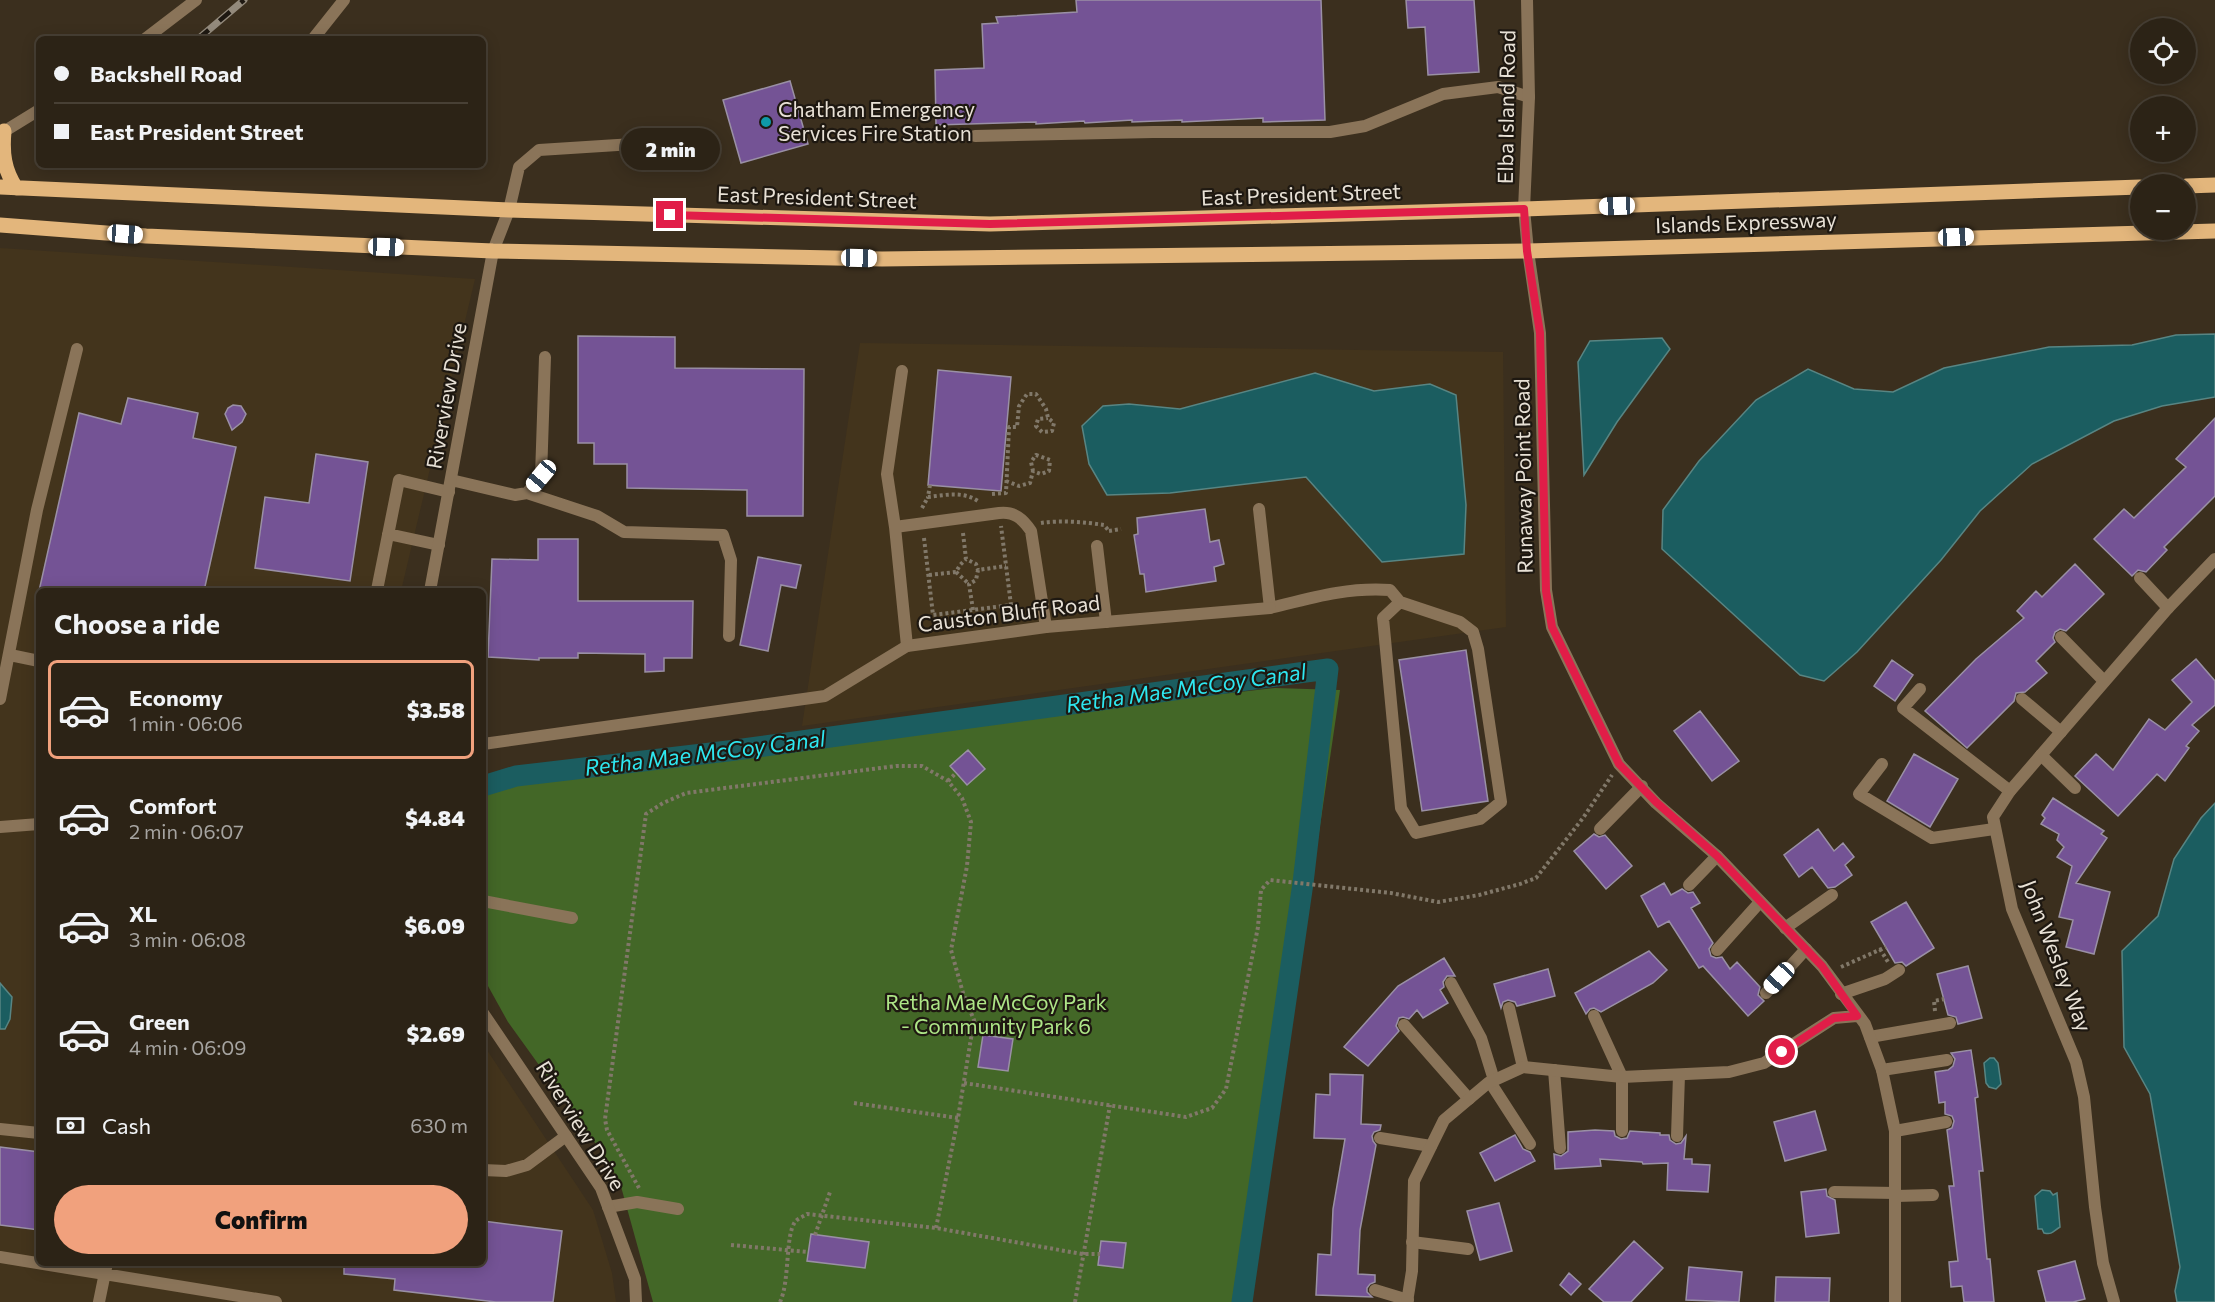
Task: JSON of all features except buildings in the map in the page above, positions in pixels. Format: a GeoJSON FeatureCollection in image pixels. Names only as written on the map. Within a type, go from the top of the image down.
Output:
{"type":"FeatureCollection","features":[{"type":"Feature","properties":{"kind":"main road"},"geometry":{"type":"LineString","coordinates":[[2,132],[6,174],[16,188]]}},
{"type":"Feature","properties":{"kind":"main road"},"geometry":{"type":"LineString","coordinates":[[2196,186],[2215,185]]}},
{"type":"Feature","properties":{"kind":"main road","name":"Islands Expressway"},"geometry":{"type":"LineString","coordinates":[[1524,209],[2130,187]]}},
{"type":"Feature","properties":{"kind":"main road","name":"East President Street"},"geometry":{"type":"LineString","coordinates":[[0,188],[509,210],[990,224],[1524,209]]}},
{"type":"Feature","properties":{"kind":"main road"},"geometry":{"type":"LineString","coordinates":[[0,225],[146,236],[493,251]]}},
{"type":"Feature","properties":{"kind":"main road","name":"Islands Expressway"},"geometry":{"type":"LineString","coordinates":[[493,251],[882,259],[1527,251],[2215,231]]}},
{"type":"Feature","properties":{"kind":"street"},"geometry":{"type":"LineString","coordinates":[[149,36],[196,0]]}},
{"type":"Feature","properties":{"kind":"street"},"geometry":{"type":"LineString","coordinates":[[315,36],[344,0]]}},
{"type":"Feature","properties":{"kind":"street","name":"Elba Island Road"},"geometry":{"type":"LineString","coordinates":[[1527,0],[1529,97],[1524,209],[1527,251]]}},
{"type":"Feature","properties":{"kind":"street"},"geometry":{"type":"LineString","coordinates":[[975,136],[1141,132],[1330,132],[1365,126],[1443,94],[1498,87],[1529,97]]}},
{"type":"Feature","properties":{"kind":"street"},"geometry":{"type":"LineString","coordinates":[[2,132],[36,112]]}},
{"type":"Feature","properties":{"kind":"street","name":"Riverview Drive"},"geometry":{"type":"LineString","coordinates":[[431,588],[493,251],[509,210],[519,167],[539,150],[696,140]]}},
{"type":"Feature","properties":{"kind":"street","name":"Runaway Point Road"},"geometry":{"type":"LineString","coordinates":[[1527,251],[1540,333],[1546,591],[1552,627],[1619,764],[1656,802],[1717,856],[1806,950],[1865,1024],[1882,1070],[1895,1131],[1895,1302]]}},
{"type":"Feature","properties":{"kind":"street"},"geometry":{"type":"LineString","coordinates":[[0,699],[37,510],[77,348]]}},
{"type":"Feature","properties":{"kind":"street"},"geometry":{"type":"LineString","coordinates":[[527,493],[541,476],[545,357]]}},
{"type":"Feature","properties":{"kind":"street"},"geometry":{"type":"LineString","coordinates":[[902,371],[887,474],[895,527],[907,646]]}},
{"type":"Feature","properties":{"kind":"street"},"geometry":{"type":"LineString","coordinates":[[377,588],[399,480],[515,495],[527,493],[597,516],[624,532],[723,535],[731,560],[729,636]]}},
{"type":"Feature","properties":{"kind":"street"},"geometry":{"type":"LineString","coordinates":[[1259,508],[1270,608]]}},
{"type":"Feature","properties":{"kind":"street"},"geometry":{"type":"LineString","coordinates":[[895,527],[1008,512],[1023,519],[1031,531],[1046,627]]}},
{"type":"Feature","properties":{"kind":"street"},"geometry":{"type":"LineString","coordinates":[[388,534],[439,545]]}},
{"type":"Feature","properties":{"kind":"street"},"geometry":{"type":"LineString","coordinates":[[1097,546],[1106,622]]}},
{"type":"Feature","properties":{"kind":"street"},"geometry":{"type":"LineString","coordinates":[[1882,764],[1859,795],[1932,838],[1994,829],[1993,817],[2010,791],[2168,608],[2215,559]]}},
{"type":"Feature","properties":{"kind":"street"},"geometry":{"type":"LineString","coordinates":[[2140,579],[2168,608]]}},
{"type":"Feature","properties":{"kind":"street","name":"Causton Bluff Road"},"geometry":{"type":"LineString","coordinates":[[486,744],[825,696],[907,646],[1046,627],[1270,608],[1364,588],[1390,591],[1400,602],[1460,622],[1473,632],[1478,649],[1501,802],[1480,819],[1416,833],[1401,808],[1383,618],[1400,602]]}},
{"type":"Feature","properties":{"kind":"street"},"geometry":{"type":"LineString","coordinates":[[2061,637],[2104,681]]}},
{"type":"Feature","properties":{"kind":"street"},"geometry":{"type":"LineString","coordinates":[[10,655],[36,660]]}},
{"type":"Feature","properties":{"kind":"street"},"geometry":{"type":"LineString","coordinates":[[1920,689],[1903,708],[2010,791]]}},
{"type":"Feature","properties":{"kind":"street"},"geometry":{"type":"LineString","coordinates":[[2022,699],[2061,732]]}},
{"type":"Feature","properties":{"kind":"street"},"geometry":{"type":"LineString","coordinates":[[2041,755],[2075,788]]}},
{"type":"Feature","properties":{"kind":"street"},"geometry":{"type":"LineString","coordinates":[[1599,829],[1642,786]]}},
{"type":"Feature","properties":{"kind":"street"},"geometry":{"type":"LineString","coordinates":[[0,827],[36,824]]}},
{"type":"Feature","properties":{"kind":"street","name":"John Wesley Way"},"geometry":{"type":"LineString","coordinates":[[1994,829],[2012,909],[2076,1062],[2084,1097],[2103,1263],[2114,1302]]}},
{"type":"Feature","properties":{"kind":"street"},"geometry":{"type":"LineString","coordinates":[[1689,885],[1717,856]]}},
{"type":"Feature","properties":{"kind":"street"},"geometry":{"type":"LineString","coordinates":[[1785,928],[1832,895]]}},
{"type":"Feature","properties":{"kind":"street"},"geometry":{"type":"LineString","coordinates":[[486,902],[572,918]]}},
{"type":"Feature","properties":{"kind":"street"},"geometry":{"type":"LineString","coordinates":[[1717,950],[1760,902]]}},
{"type":"Feature","properties":{"kind":"street"},"geometry":{"type":"LineString","coordinates":[[1766,993],[1806,950]]}},
{"type":"Feature","properties":{"kind":"street"},"geometry":{"type":"LineString","coordinates":[[1841,994],[1885,979],[1899,970]]}},
{"type":"Feature","properties":{"kind":"street"},"geometry":{"type":"LineString","coordinates":[[1451,983],[1481,1038],[1492,1081],[1530,1144]]}},
{"type":"Feature","properties":{"kind":"street"},"geometry":{"type":"LineString","coordinates":[[1509,1008],[1522,1067]]}},
{"type":"Feature","properties":{"kind":"street"},"geometry":{"type":"LineString","coordinates":[[1594,1016],[1622,1077],[1622,1131]]}},
{"type":"Feature","properties":{"kind":"street"},"geometry":{"type":"LineString","coordinates":[[1375,1290],[1408,1301],[1412,1271],[1414,1181],[1444,1120],[1492,1081],[1522,1067],[1622,1077],[1729,1072],[1764,1063],[1834,1018],[1857,1016]]}},
{"type":"Feature","properties":{"kind":"street","name":"Riverview Drive"},"geometry":{"type":"LineString","coordinates":[[486,1017],[601,1188],[635,1279],[636,1302]]}},
{"type":"Feature","properties":{"kind":"street"},"geometry":{"type":"LineString","coordinates":[[1870,1037],[1950,1023]]}},
{"type":"Feature","properties":{"kind":"street"},"geometry":{"type":"LineString","coordinates":[[1404,1025],[1469,1099]]}},
{"type":"Feature","properties":{"kind":"street"},"geometry":{"type":"LineString","coordinates":[[1882,1070],[1947,1060]]}},
{"type":"Feature","properties":{"kind":"street"},"geometry":{"type":"LineString","coordinates":[[1554,1070],[1560,1148]]}},
{"type":"Feature","properties":{"kind":"street"},"geometry":{"type":"LineString","coordinates":[[1677,1136],[1679,1075]]}},
{"type":"Feature","properties":{"kind":"street"},"geometry":{"type":"LineString","coordinates":[[1895,1131],[1946,1122]]}},
{"type":"Feature","properties":{"kind":"street"},"geometry":{"type":"LineString","coordinates":[[0,1129],[36,1132]]}},
{"type":"Feature","properties":{"kind":"street"},"geometry":{"type":"LineString","coordinates":[[486,1170],[506,1171],[526,1165],[566,1136]]}},
{"type":"Feature","properties":{"kind":"street"},"geometry":{"type":"LineString","coordinates":[[1380,1138],[1431,1146]]}},
{"type":"Feature","properties":{"kind":"street"},"geometry":{"type":"LineString","coordinates":[[1834,1192],[1933,1195]]}},
{"type":"Feature","properties":{"kind":"street"},"geometry":{"type":"LineString","coordinates":[[608,1207],[637,1202],[678,1209]]}},
{"type":"Feature","properties":{"kind":"street"},"geometry":{"type":"LineString","coordinates":[[1412,1242],[1468,1249]]}},
{"type":"Feature","properties":{"kind":"street"},"geometry":{"type":"LineString","coordinates":[[0,1257],[36,1261]]}},
{"type":"Feature","properties":{"kind":"street"},"geometry":{"type":"LineString","coordinates":[[87,1266],[276,1302]]}},
{"type":"Feature","properties":{"kind":"street"},"geometry":{"type":"LineString","coordinates":[[99,1302],[106,1268]]}},
{"type":"Feature","properties":{"kind":"path"},"geometry":{"type":"LineString","coordinates":[[990,503],[992,492],[1006,493],[1009,428],[1017,427],[1019,405],[1027,394],[1036,394],[1046,409],[1048,418],[1054,423],[1052,431],[1042,432],[1036,426],[1038,419],[1048,418]]}},
{"type":"Feature","properties":{"kind":"path"},"geometry":{"type":"LineString","coordinates":[[1005,481],[1019,486],[1030,483],[1033,471],[1031,462],[1036,455],[1050,460],[1048,471],[1041,474],[1033,471]]}},
{"type":"Feature","properties":{"kind":"path"},"geometry":{"type":"LineString","coordinates":[[930,485],[928,496],[957,494],[973,497],[983,504]]}},
{"type":"Feature","properties":{"kind":"path"},"geometry":{"type":"LineString","coordinates":[[923,523],[933,615],[973,610],[1011,605],[999,513]]}},
{"type":"Feature","properties":{"kind":"path"},"geometry":{"type":"LineString","coordinates":[[1038,517],[1040,523],[1059,520],[1104,525],[1109,531]]}},
{"type":"Feature","properties":{"kind":"path"},"geometry":{"type":"LineString","coordinates":[[963,532],[966,560]]}},
{"type":"Feature","properties":{"kind":"path"},"geometry":{"type":"LineString","coordinates":[[956,572],[966,560]]}},
{"type":"Feature","properties":{"kind":"path"},"geometry":{"type":"LineString","coordinates":[[966,560],[976,564],[978,570],[976,580],[969,584]]}},
{"type":"Feature","properties":{"kind":"path"},"geometry":{"type":"LineString","coordinates":[[978,570],[1006,566]]}},
{"type":"Feature","properties":{"kind":"path"},"geometry":{"type":"LineString","coordinates":[[928,575],[956,572],[969,584],[973,610]]}},
{"type":"Feature","properties":{"kind":"path"},"geometry":{"type":"LineString","coordinates":[[964,1083],[1186,1117],[1212,1108],[1226,1089],[1258,927],[1261,890],[1270,880],[1391,893],[1438,902],[1479,895],[1520,884],[1536,878],[1583,818],[1619,764]]}},
{"type":"Feature","properties":{"kind":"path"},"geometry":{"type":"LineString","coordinates":[[648,1205],[607,1130],[606,1119],[646,814],[663,803],[686,793],[896,766],[922,766],[948,780],[962,798],[971,822],[967,866],[951,950],[963,993],[974,1020],[958,1118],[936,1228]]}},
{"type":"Feature","properties":{"kind":"path"},"geometry":{"type":"LineString","coordinates":[[948,780],[956,773]]}},
{"type":"Feature","properties":{"kind":"path"},"geometry":{"type":"LineString","coordinates":[[1827,974],[1886,947]]}},
{"type":"Feature","properties":{"kind":"path"},"geometry":{"type":"LineString","coordinates":[[854,1103],[958,1118]]}},
{"type":"Feature","properties":{"kind":"path"},"geometry":{"type":"LineString","coordinates":[[1075,1302],[1110,1105]]}},
{"type":"Feature","properties":{"kind":"path"},"geometry":{"type":"LineString","coordinates":[[815,1235],[830,1192]]}},
{"type":"Feature","properties":{"kind":"path"},"geometry":{"type":"LineString","coordinates":[[780,1302],[784,1293],[795,1221],[807,1214],[936,1228],[1082,1254],[1100,1254]]}},
{"type":"Feature","properties":{"kind":"path"},"geometry":{"type":"LineString","coordinates":[[731,1245],[808,1252]]}},
{"type":"Feature","properties":{"kind":"shaded area"},"geometry":{"type":"Polygon","coordinates":[[[0,248],[475,279],[402,588],[36,588],[36,1266],[486,1266],[486,1049],[593,1210],[612,1273],[616,1302],[0,1302],[0,248]]]}},
{"type":"Feature","properties":{"kind":"shaded area"},"geometry":{"type":"Polygon","coordinates":[[[860,343],[1503,352],[1506,627],[802,726],[860,343]]]}},
{"type":"Feature","properties":{"kind":"green space","name":"Retha Mae McCoy Park - Community Park 6"},"geometry":{"type":"Polygon","coordinates":[[[1275,688],[1340,690],[1250,1302],[653,1302],[620,1183],[606,1158],[508,1022],[486,982],[486,779],[1275,688]]]}},
{"type":"Feature","properties":{"kind":"water"},"geometry":{"type":"Polygon","coordinates":[[[2215,334],[2215,397],[2162,406],[2114,421],[2032,464],[1980,511],[1941,560],[1857,652],[1824,681],[1800,675],[1662,549],[1663,510],[1699,461],[1756,400],[1808,369],[1854,389],[1893,392],[1944,368],[2049,347],[2132,345],[2176,335],[2215,334]]]}},
{"type":"Feature","properties":{"kind":"water"},"geometry":{"type":"Polygon","coordinates":[[[1662,338],[1670,349],[1617,422],[1584,475],[1578,362],[1590,341],[1662,338]]]}},
{"type":"Feature","properties":{"kind":"water"},"geometry":{"type":"Polygon","coordinates":[[[1315,373],[1374,391],[1430,384],[1456,395],[1466,505],[1464,554],[1382,562],[1306,477],[1170,493],[1107,495],[1089,464],[1082,426],[1103,406],[1129,404],[1180,409],[1315,373]]]}},
{"type":"Feature","properties":{"kind":"water"},"geometry":{"type":"Polygon","coordinates":[[[2215,803],[2215,1302],[2177,1302],[2175,1291],[2180,1267],[2150,1094],[2124,1047],[2122,951],[2158,916],[2174,859],[2201,818],[2215,803]]]}},
{"type":"Feature","properties":{"kind":"water"},"geometry":{"type":"Polygon","coordinates":[[[0,983],[12,997],[10,1019],[5,1029],[0,1029],[0,983]]]}},
{"type":"Feature","properties":{"kind":"water"},"geometry":{"type":"Polygon","coordinates":[[[1994,1058],[1998,1063],[2001,1084],[1996,1089],[1989,1087],[1986,1083],[1984,1063],[1994,1058]]]}},
{"type":"Feature","properties":{"kind":"water"},"geometry":{"type":"Polygon","coordinates":[[[2042,1190],[2050,1191],[2053,1195],[2057,1193],[2060,1227],[2049,1233],[2038,1229],[2035,1196],[2042,1190]]]}},
{"type":"Feature","properties":{"kind":"waterway","name":"Retha Mae McCoy Canal"},"geometry":{"type":"LineString","coordinates":[[486,785],[516,776],[728,751],[1328,669],[1303,883],[1242,1302]]}},
{"type":"Feature","properties":{"kind":"railway"},"geometry":{"type":"LineString","coordinates":[[202,36],[244,0]]}},
{"type":"Feature","properties":{"kind":"place","name":"Chatham Emergency Services Fire Station"},"geometry":{"type":"Point","coordinates":[766,122]}},
{"type":"Feature","properties":{"kind":"route"},"geometry":{"type":"LineString","coordinates":[[670,215],[990,224],[1524,209],[1527,251],[1540,333],[1546,591],[1552,627],[1619,764],[1656,802],[1717,856],[1822,966],[1857,1016],[1834,1018],[1782,1052]]}}]}
